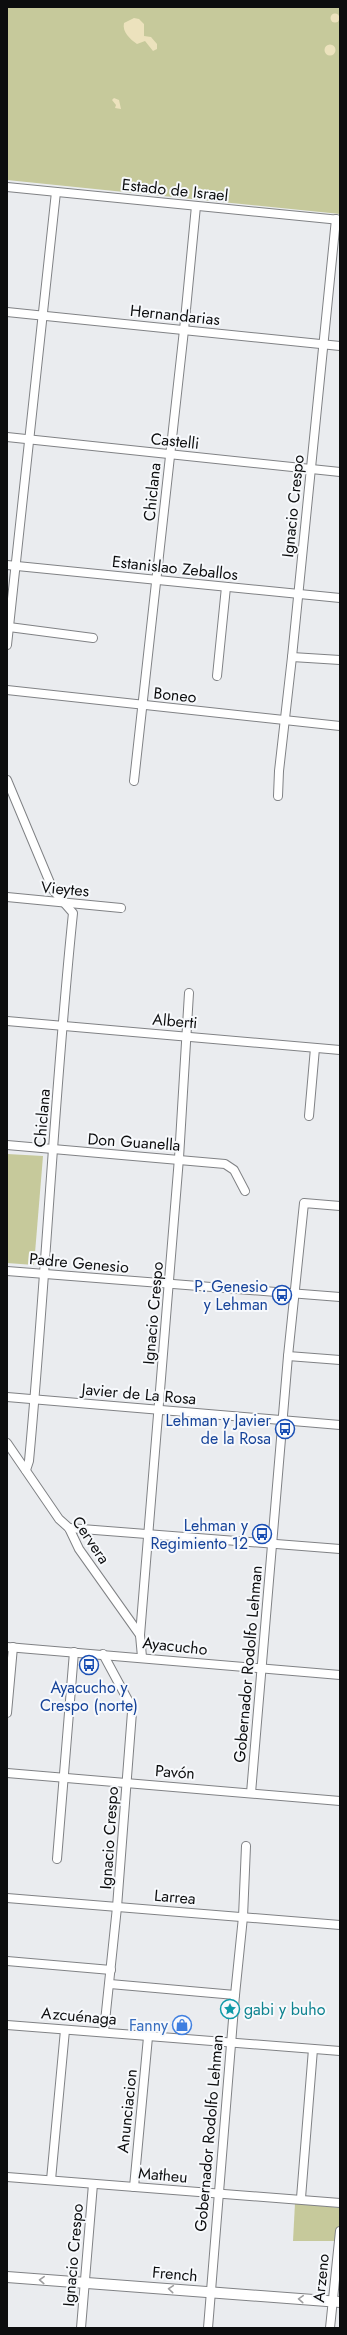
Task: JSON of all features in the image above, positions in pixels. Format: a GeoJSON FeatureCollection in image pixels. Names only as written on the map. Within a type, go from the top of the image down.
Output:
{"type":"FeatureCollection","features":[{"type":"Feature","properties":{"kind":"street","name":"Estado de Israel"},"geometry":{"type":"LineString","coordinates":[[7,187],[338,219]]}},
{"type":"Feature","properties":{"kind":"street"},"geometry":{"type":"LineString","coordinates":[[7,645],[56,192]]}},
{"type":"Feature","properties":{"kind":"street","name":"Chiclana"},"geometry":{"type":"LineString","coordinates":[[134,781],[184,330],[196,206]]}},
{"type":"Feature","properties":{"kind":"street","name":"Ignacio Crespo"},"geometry":{"type":"LineString","coordinates":[[278,796],[279,771],[292,657],[310,469],[338,219]]}},
{"type":"Feature","properties":{"kind":"street","name":"Hernandarias"},"geometry":{"type":"LineString","coordinates":[[7,312],[340,346]]}},
{"type":"Feature","properties":{"kind":"street","name":"Castelli"},"geometry":{"type":"LineString","coordinates":[[7,437],[340,472]]}},
{"type":"Feature","properties":{"kind":"street","name":"Estanislao Zeballos"},"geometry":{"type":"LineString","coordinates":[[7,565],[156,581],[340,598]]}},
{"type":"Feature","properties":{"kind":"street"},"geometry":{"type":"LineString","coordinates":[[217,676],[226,587]]}},
{"type":"Feature","properties":{"kind":"street"},"geometry":{"type":"LineString","coordinates":[[9,628],[93,638]]}},
{"type":"Feature","properties":{"kind":"street"},"geometry":{"type":"LineString","coordinates":[[292,657],[340,660]]}},
{"type":"Feature","properties":{"kind":"street","name":"Boneo"},"geometry":{"type":"LineString","coordinates":[[7,690],[340,726]]}},
{"type":"Feature","properties":{"kind":"street","name":"Chiclana"},"geometry":{"type":"LineString","coordinates":[[8,782],[54,890],[74,913],[43,1274],[35,1399],[29,1461],[26,1470]]}},
{"type":"Feature","properties":{"kind":"street","name":"Vieytes"},"geometry":{"type":"LineString","coordinates":[[7,897],[121,908]]}},
{"type":"Feature","properties":{"kind":"street","name":"Ignacio Crespo"},"geometry":{"type":"LineString","coordinates":[[140,1635],[179,1158],[190,993]]}},
{"type":"Feature","properties":{"kind":"street","name":"Alberti"},"geometry":{"type":"LineString","coordinates":[[7,1021],[187,1035],[340,1050]]}},
{"type":"Feature","properties":{"kind":"street"},"geometry":{"type":"LineString","coordinates":[[309,1116],[315,1048]]}},
{"type":"Feature","properties":{"kind":"street","name":"Don Guanella"},"geometry":{"type":"LineString","coordinates":[[7,1145],[53,1150],[179,1158],[230,1166],[245,1191]]}},
{"type":"Feature","properties":{"kind":"street","name":"Gobernador Rodolfo Lehman"},"geometry":{"type":"LineString","coordinates":[[251,1793],[282,1420],[304,1203],[340,1206]]}},
{"type":"Feature","properties":{"kind":"street","name":"Padre Genesio"},"geometry":{"type":"LineString","coordinates":[[7,1271],[340,1298]]}},
{"type":"Feature","properties":{"kind":"street"},"geometry":{"type":"LineString","coordinates":[[288,1356],[340,1360]]}},
{"type":"Feature","properties":{"kind":"street","name":"Javier de La Rosa"},"geometry":{"type":"LineString","coordinates":[[7,1397],[340,1425]]}},
{"type":"Feature","properties":{"kind":"street","name":"Cervera"},"geometry":{"type":"LineString","coordinates":[[7,1442],[59,1518],[69,1528],[79,1549],[140,1635]]}},
{"type":"Feature","properties":{"kind":"street"},"geometry":{"type":"LineString","coordinates":[[69,1528],[340,1549]]}},
{"type":"Feature","properties":{"kind":"street"},"geometry":{"type":"LineString","coordinates":[[140,1635],[142,1657]]}},
{"type":"Feature","properties":{"kind":"street"},"geometry":{"type":"LineString","coordinates":[[7,1713],[10,1647]]}},
{"type":"Feature","properties":{"kind":"street","name":"Ayacucho"},"geometry":{"type":"LineString","coordinates":[[10,1647],[340,1675]]}},
{"type":"Feature","properties":{"kind":"street"},"geometry":{"type":"LineString","coordinates":[[57,1859],[74,1652]]}},
{"type":"Feature","properties":{"kind":"street","name":"Ignacio Crespo"},"geometry":{"type":"LineString","coordinates":[[103,1654],[130,1704],[132,1712],[118,1907],[104,2031]]}},
{"type":"Feature","properties":{"kind":"street","name":"Pavón"},"geometry":{"type":"LineString","coordinates":[[7,1773],[340,1801]]}},
{"type":"Feature","properties":{"kind":"street","name":"Gobernador Rodolfo Lehman"},"geometry":{"type":"LineString","coordinates":[[208,2328],[235,1995],[243,1917],[246,1846]]}},
{"type":"Feature","properties":{"kind":"street","name":"Larrea"},"geometry":{"type":"LineString","coordinates":[[7,1898],[340,1925]]}},
{"type":"Feature","properties":{"kind":"street"},"geometry":{"type":"LineString","coordinates":[[7,1960],[111,1970]]}},
{"type":"Feature","properties":{"kind":"street"},"geometry":{"type":"LineString","coordinates":[[110,1984],[235,1995]]}},
{"type":"Feature","properties":{"kind":"street","name":"Azcuénaga"},"geometry":{"type":"LineString","coordinates":[[7,2025],[65,2030],[104,2031],[148,2038],[231,2042],[340,2051]]}},
{"type":"Feature","properties":{"kind":"street"},"geometry":{"type":"LineString","coordinates":[[51,2180],[65,2030]]}},
{"type":"Feature","properties":{"kind":"street","name":"Anunciacion"},"geometry":{"type":"LineString","coordinates":[[134,2187],[148,2038]]}},
{"type":"Feature","properties":{"kind":"street"},"geometry":{"type":"LineString","coordinates":[[301,2198],[313,2049]]}},
{"type":"Feature","properties":{"kind":"street","name":"Matheu"},"geometry":{"type":"LineString","coordinates":[[7,2177],[219,2194],[301,2198],[340,2203]]}},
{"type":"Feature","properties":{"kind":"street","name":"Ignacio Crespo"},"geometry":{"type":"LineString","coordinates":[[81,2328],[93,2184]]}},
{"type":"Feature","properties":{"kind":"street","name":"Arzeno"},"geometry":{"type":"LineString","coordinates":[[330,2328],[336,2302],[340,2231]]}},
{"type":"Feature","properties":{"kind":"street","name":"French"},"geometry":{"type":"LineString","coordinates":[[7,2278],[85,2282],[336,2302]]}},
{"type":"Feature","properties":{"kind":"green space"},"geometry":{"type":"Polygon","coordinates":[[[7,7],[340,7],[340,214],[7,180],[7,7]]]}},
{"type":"Feature","properties":{"kind":"green space"},"geometry":{"type":"Polygon","coordinates":[[[7,1154],[43,1156],[34,1265],[7,1263],[7,1154]]]}},
{"type":"Feature","properties":{"kind":"green space"},"geometry":{"type":"Polygon","coordinates":[[[295,2203],[340,2208],[339,2241],[293,2241],[295,2203]]]}},
{"type":"Feature","properties":{"kind":"sand"},"geometry":{"type":"Polygon","coordinates":[[[335,13],[340,18],[335,23],[330,18],[335,13]]]}},
{"type":"Feature","properties":{"kind":"sand"},"geometry":{"type":"Polygon","coordinates":[[[134,18],[139,19],[144,24],[144,36],[151,37],[157,44],[157,49],[153,51],[145,41],[137,44],[127,35],[124,29],[124,23],[134,18]]]}},
{"type":"Feature","properties":{"kind":"sand"},"geometry":{"type":"Polygon","coordinates":[[[328,45],[332,45],[334,46],[334,54],[328,55],[325,52],[325,48],[328,45]]]}},
{"type":"Feature","properties":{"kind":"sand"},"geometry":{"type":"Polygon","coordinates":[[[114,98],[119,100],[121,109],[115,108],[116,105],[112,100],[114,98]]]}},
{"type":"Feature","properties":{"kind":"place","name":"P. Genesio y Lehman"},"geometry":{"type":"Point","coordinates":[282,1295]}},
{"type":"Feature","properties":{"kind":"place","name":"Lehman y Javier de la Rosa"},"geometry":{"type":"Point","coordinates":[285,1429]}},
{"type":"Feature","properties":{"kind":"place","name":"Lehman y Regimiento 12"},"geometry":{"type":"Point","coordinates":[262,1534]}},
{"type":"Feature","properties":{"kind":"place","name":"Ayacucho y Crespo (norte)"},"geometry":{"type":"Point","coordinates":[89,1665]}},
{"type":"Feature","properties":{"kind":"place","name":"gabi y buho"},"geometry":{"type":"Point","coordinates":[230,2009]}},
{"type":"Feature","properties":{"kind":"place","name":"Fanny"},"geometry":{"type":"Point","coordinates":[182,2025]}}]}
